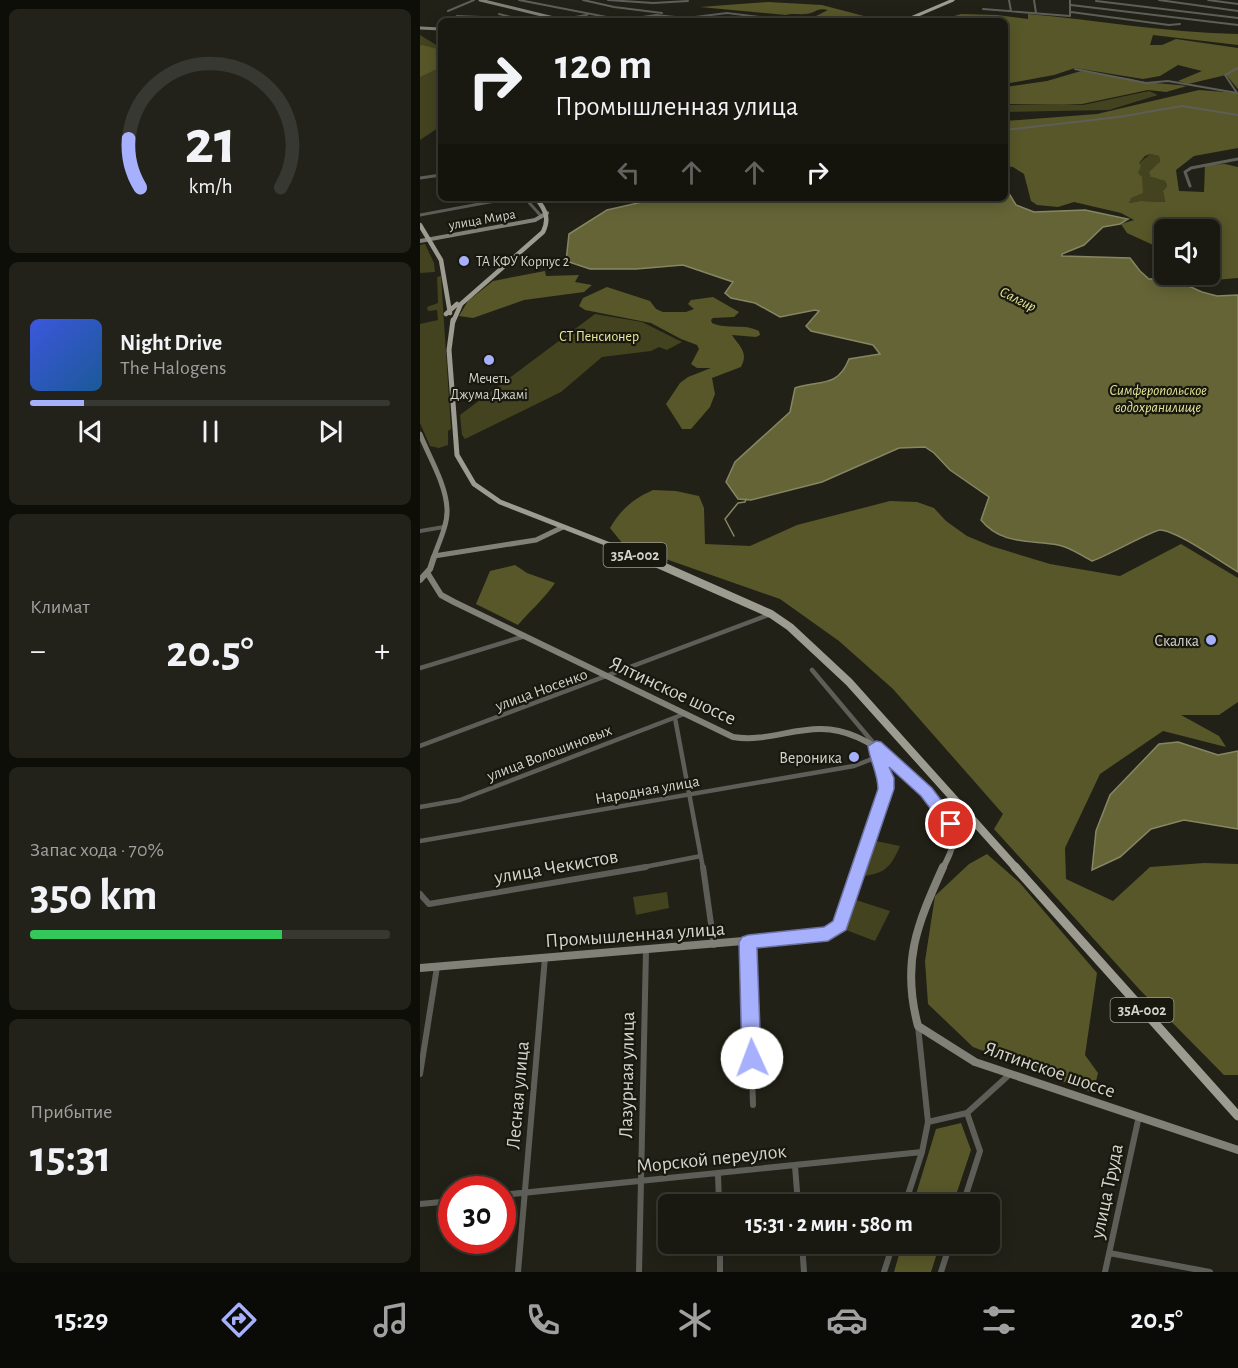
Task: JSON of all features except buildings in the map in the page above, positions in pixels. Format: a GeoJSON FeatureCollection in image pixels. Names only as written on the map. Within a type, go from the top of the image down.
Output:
{"type":"FeatureCollection","features":[{"type":"Feature","properties":{"kind":"main road"},"geometry":{"type":"LineString","coordinates":[[911,18],[953,0]]}},
{"type":"Feature","properties":{"kind":"main road"},"geometry":{"type":"LineString","coordinates":[[448,313],[536,237],[545,216],[538,201]]}},
{"type":"Feature","properties":{"kind":"main road","name":"35А-002"},"geometry":{"type":"LineString","coordinates":[[450,341],[451,325],[461,304],[538,237],[545,229],[545,216]]}},
{"type":"Feature","properties":{"kind":"main road"},"geometry":{"type":"LineString","coordinates":[[420,225],[441,260],[451,325]]}},
{"type":"Feature","properties":{"kind":"main road","name":"35А-002"},"geometry":{"type":"LineString","coordinates":[[448,313],[456,451],[461,466],[474,484],[490,497],[657,563],[771,614],[797,633],[849,682],[1238,1116]]}},
{"type":"Feature","properties":{"kind":"street"},"geometry":{"type":"LineString","coordinates":[[448,11],[474,0]]}},
{"type":"Feature","properties":{"kind":"street"},"geometry":{"type":"LineString","coordinates":[[480,0],[555,18]]}},
{"type":"Feature","properties":{"kind":"street"},"geometry":{"type":"LineString","coordinates":[[519,0],[611,18]]}},
{"type":"Feature","properties":{"kind":"street"},"geometry":{"type":"LineString","coordinates":[[583,0],[614,7],[648,9],[693,18],[702,15],[744,15],[769,18]]}},
{"type":"Feature","properties":{"kind":"street"},"geometry":{"type":"LineString","coordinates":[[608,0],[646,3],[688,1]]}},
{"type":"Feature","properties":{"kind":"street"},"geometry":{"type":"LineString","coordinates":[[1009,0],[1011,11]]}},
{"type":"Feature","properties":{"kind":"street"},"geometry":{"type":"LineString","coordinates":[[1035,0],[1036,13]]}},
{"type":"Feature","properties":{"kind":"street"},"geometry":{"type":"LineString","coordinates":[[1070,0],[1071,14]]}},
{"type":"Feature","properties":{"kind":"street"},"geometry":{"type":"LineString","coordinates":[[1159,0],[1238,11]]}},
{"type":"Feature","properties":{"kind":"street"},"geometry":{"type":"LineString","coordinates":[[983,9],[1071,14],[1179,25],[1196,0]]}},
{"type":"Feature","properties":{"kind":"street"},"geometry":{"type":"LineString","coordinates":[[1208,0],[1238,4]]}},
{"type":"Feature","properties":{"kind":"street"},"geometry":{"type":"LineString","coordinates":[[1096,1],[1238,18]]}},
{"type":"Feature","properties":{"kind":"street"},"geometry":{"type":"LineString","coordinates":[[1071,6],[1238,25]]}},
{"type":"Feature","properties":{"kind":"street"},"geometry":{"type":"LineString","coordinates":[[499,14],[516,18]]}},
{"type":"Feature","properties":{"kind":"street"},"geometry":{"type":"LineString","coordinates":[[572,18],[590,14]]}},
{"type":"Feature","properties":{"kind":"street"},"geometry":{"type":"LineString","coordinates":[[627,18],[635,15],[671,14]]}},
{"type":"Feature","properties":{"kind":"street"},"geometry":{"type":"LineString","coordinates":[[455,18],[457,16],[481,18]]}},
{"type":"Feature","properties":{"kind":"street"},"geometry":{"type":"LineString","coordinates":[[420,28],[438,29]]}},
{"type":"Feature","properties":{"kind":"street"},"geometry":{"type":"LineString","coordinates":[[1075,69],[1146,83],[1168,81],[1237,93],[1225,75],[1238,68]]}},
{"type":"Feature","properties":{"kind":"street"},"geometry":{"type":"LineString","coordinates":[[1008,130],[1119,117],[1182,106],[1238,115]]}},
{"type":"Feature","properties":{"kind":"street"},"geometry":{"type":"LineString","coordinates":[[1190,186],[1185,172],[1195,164],[1223,163],[1238,159]]}},
{"type":"Feature","properties":{"kind":"street"},"geometry":{"type":"LineString","coordinates":[[420,178],[438,175]]}},
{"type":"Feature","properties":{"kind":"street"},"geometry":{"type":"LineString","coordinates":[[420,215],[487,201]]}},
{"type":"Feature","properties":{"kind":"street"},"geometry":{"type":"LineString","coordinates":[[528,201],[545,216]]}},
{"type":"Feature","properties":{"kind":"street","name":"улица Мира"},"geometry":{"type":"LineString","coordinates":[[420,242],[545,216]]}},
{"type":"Feature","properties":{"kind":"street"},"geometry":{"type":"LineString","coordinates":[[420,434],[440,482],[446,505],[444,527],[428,574],[420,581]]}},
{"type":"Feature","properties":{"kind":"street"},"geometry":{"type":"LineString","coordinates":[[420,531],[444,527]]}},
{"type":"Feature","properties":{"kind":"street"},"geometry":{"type":"LineString","coordinates":[[434,556],[536,540],[563,527]]}},
{"type":"Feature","properties":{"kind":"street","name":"Ялтинское шоссе"},"geometry":{"type":"LineString","coordinates":[[428,574],[441,595],[454,602],[733,737],[746,741],[761,740],[818,728],[848,732],[876,746],[926,792],[951,824],[955,834],[953,846],[923,914],[910,967],[910,991],[918,1026],[975,1062],[1238,1150]]}},
{"type":"Feature","properties":{"kind":"street"},"geometry":{"type":"LineString","coordinates":[[420,581],[433,583]]}},
{"type":"Feature","properties":{"kind":"street","name":"улица Носенко"},"geometry":{"type":"LineString","coordinates":[[420,746],[771,614]]}},
{"type":"Feature","properties":{"kind":"street"},"geometry":{"type":"LineString","coordinates":[[420,668],[525,636]]}},
{"type":"Feature","properties":{"kind":"street"},"geometry":{"type":"LineString","coordinates":[[812,670],[876,746]]}},
{"type":"Feature","properties":{"kind":"street","name":"улица Волошиновых"},"geometry":{"type":"LineString","coordinates":[[420,807],[460,800],[684,714]]}},
{"type":"Feature","properties":{"kind":"street"},"geometry":{"type":"LineString","coordinates":[[675,718],[691,794],[714,945]]}},
{"type":"Feature","properties":{"kind":"street","name":"Промышленная улица"},"geometry":{"type":"LineString","coordinates":[[420,968],[828,934],[840,925],[886,789],[884,769],[877,757],[876,746]]}},
{"type":"Feature","properties":{"kind":"street","name":"Народная улица"},"geometry":{"type":"LineString","coordinates":[[420,841],[854,766],[877,757]]}},
{"type":"Feature","properties":{"kind":"street","name":"улица Чекистов"},"geometry":{"type":"LineString","coordinates":[[420,894],[429,904],[616,873],[701,856]]}},
{"type":"Feature","properties":{"kind":"street"},"geometry":{"type":"LineString","coordinates":[[748,942],[753,1105]]}},
{"type":"Feature","properties":{"kind":"street","name":"Лазурная улица"},"geometry":{"type":"LineString","coordinates":[[639,1272],[646,950]]}},
{"type":"Feature","properties":{"kind":"street","name":"Лесная улица"},"geometry":{"type":"LineString","coordinates":[[518,1272],[545,957]]}},
{"type":"Feature","properties":{"kind":"street"},"geometry":{"type":"LineString","coordinates":[[420,1074],[437,967]]}},
{"type":"Feature","properties":{"kind":"street"},"geometry":{"type":"LineString","coordinates":[[908,1194],[922,1152],[928,1122],[918,1026]]}},
{"type":"Feature","properties":{"kind":"street"},"geometry":{"type":"LineString","coordinates":[[928,1122],[967,1113],[1010,1074]]}},
{"type":"Feature","properties":{"kind":"street"},"geometry":{"type":"LineString","coordinates":[[966,1194],[980,1151],[967,1113]]}},
{"type":"Feature","properties":{"kind":"street","name":"улица Труда"},"geometry":{"type":"LineString","coordinates":[[1105,1272],[1139,1116]]}},
{"type":"Feature","properties":{"kind":"street","name":"Морской переулок"},"geometry":{"type":"LineString","coordinates":[[516,1193],[922,1152]]}},
{"type":"Feature","properties":{"kind":"street"},"geometry":{"type":"LineString","coordinates":[[795,1166],[797,1194]]}},
{"type":"Feature","properties":{"kind":"street"},"geometry":{"type":"LineString","coordinates":[[718,1174],[719,1194]]}},
{"type":"Feature","properties":{"kind":"street"},"geometry":{"type":"LineString","coordinates":[[420,1204],[438,1202]]}},
{"type":"Feature","properties":{"kind":"street"},"geometry":{"type":"LineString","coordinates":[[1110,1253],[1210,1272]]}},
{"type":"Feature","properties":{"kind":"street"},"geometry":{"type":"LineString","coordinates":[[720,1254],[720,1272]]}},
{"type":"Feature","properties":{"kind":"street"},"geometry":{"type":"LineString","coordinates":[[803,1254],[804,1272]]}},
{"type":"Feature","properties":{"kind":"street"},"geometry":{"type":"LineString","coordinates":[[884,1272],[890,1254]]}},
{"type":"Feature","properties":{"kind":"street"},"geometry":{"type":"LineString","coordinates":[[941,1272],[947,1254]]}},
{"type":"Feature","properties":{"kind":"green space"},"geometry":{"type":"Polygon","coordinates":[[[420,35],[438,46],[438,128],[420,140],[420,35]]]}},
{"type":"Feature","properties":{"kind":"green space"},"geometry":{"type":"Polygon","coordinates":[[[1071,89],[1066,104],[1083,105],[1149,91],[1158,95],[1109,110],[1008,112],[1008,105],[1049,104],[1071,89]]]}},
{"type":"Feature","properties":{"kind":"green space"},"geometry":{"type":"Polygon","coordinates":[[[1150,154],[1159,156],[1160,162],[1151,177],[1165,181],[1167,186],[1163,191],[1165,202],[1129,203],[1139,163],[1150,154]]]}},
{"type":"Feature","properties":{"kind":"green space"},"geometry":{"type":"Polygon","coordinates":[[[425,244],[434,263],[435,272],[420,273],[420,245],[425,244]]]}},
{"type":"Feature","properties":{"kind":"green space"},"geometry":{"type":"Polygon","coordinates":[[[441,276],[451,429],[448,431],[448,445],[439,448],[430,446],[420,423],[420,324],[438,320],[437,310],[428,311],[427,307],[438,303],[437,277],[441,276]]]}},
{"type":"Feature","properties":{"kind":"green space","name":"СТ Пенсионер"},"geometry":{"type":"Polygon","coordinates":[[[595,314],[642,322],[682,342],[667,350],[659,347],[651,351],[602,357],[561,392],[465,439],[462,435],[460,415],[595,314]]]}},
{"type":"Feature","properties":{"kind":"green space"},"geometry":{"type":"Polygon","coordinates":[[[871,840],[900,846],[889,866],[879,872],[857,877],[871,840]]]}},
{"type":"Feature","properties":{"kind":"green space"},"geometry":{"type":"Polygon","coordinates":[[[667,892],[669,908],[636,915],[633,897],[667,892]]]}},
{"type":"Feature","properties":{"kind":"green space"},"geometry":{"type":"Polygon","coordinates":[[[853,899],[890,911],[875,941],[846,930],[849,921],[846,917],[853,899]]]}},
{"type":"Feature","properties":{"kind":"shaded area"},"geometry":{"type":"Polygon","coordinates":[[[768,2],[822,5],[871,18],[812,18],[828,10],[824,9],[808,14],[786,15],[700,7],[768,2]]]}},
{"type":"Feature","properties":{"kind":"shaded area"},"geometry":{"type":"Polygon","coordinates":[[[961,14],[1028,19],[1028,14],[1159,29],[1238,34],[1238,45],[1153,35],[1150,45],[1162,45],[1176,39],[1238,48],[1238,89],[1226,75],[1188,84],[1178,81],[1202,71],[1178,65],[1160,76],[1143,79],[1075,68],[1054,75],[1008,83],[1008,18],[947,18],[961,14]]]}},
{"type":"Feature","properties":{"kind":"shaded area"},"geometry":{"type":"Polygon","coordinates":[[[420,46],[438,49],[438,68],[420,77],[420,46]]]}},
{"type":"Feature","properties":{"kind":"shaded area"},"geometry":{"type":"Polygon","coordinates":[[[1081,71],[1142,82],[1187,86],[1166,92],[1148,90],[1082,104],[1008,104],[1008,87],[1047,81],[1081,71]]]}},
{"type":"Feature","properties":{"kind":"shaded area"},"geometry":{"type":"Polygon","coordinates":[[[1199,90],[1238,93],[1238,148],[1194,156],[1176,170],[1179,191],[1204,192],[1205,165],[1225,164],[1238,167],[1238,278],[1220,280],[1220,219],[1154,219],[1154,245],[1127,233],[1121,224],[1134,220],[1121,213],[1074,202],[1058,207],[1037,205],[1031,201],[1024,174],[1008,166],[1008,121],[1097,114],[1199,90]],[[1150,154],[1139,163],[1141,166],[1138,173],[1142,177],[1143,193],[1131,198],[1129,203],[1165,202],[1163,191],[1167,186],[1165,181],[1151,177],[1149,172],[1160,162],[1159,156],[1150,154]]]}},
{"type":"Feature","properties":{"kind":"shaded area"},"geometry":{"type":"Polygon","coordinates":[[[545,271],[546,276],[579,275],[575,282],[592,285],[584,292],[524,300],[473,318],[459,316],[468,301],[493,281],[545,271]]]}},
{"type":"Feature","properties":{"kind":"shaded area"},"geometry":{"type":"Polygon","coordinates":[[[607,287],[650,301],[656,309],[663,312],[686,312],[694,309],[688,304],[691,300],[713,297],[739,312],[734,317],[713,318],[712,323],[748,327],[759,331],[760,335],[756,337],[732,335],[744,353],[741,367],[712,378],[715,394],[710,407],[691,429],[682,429],[666,404],[680,383],[688,377],[711,368],[697,368],[691,364],[699,349],[697,345],[651,323],[585,310],[579,306],[583,298],[607,287]]]}},
{"type":"Feature","properties":{"kind":"shaded area"},"geometry":{"type":"Polygon","coordinates":[[[653,490],[676,491],[699,496],[704,508],[705,544],[750,546],[797,525],[890,501],[917,502],[934,508],[946,521],[967,536],[991,546],[1050,564],[1120,576],[1181,544],[1238,578],[1238,702],[1219,715],[1181,715],[1219,736],[1226,747],[1163,731],[1100,774],[1065,848],[1066,879],[1113,901],[1150,867],[1204,863],[1238,864],[1238,1075],[1224,1075],[1140,990],[994,829],[1003,814],[893,689],[839,641],[780,599],[623,544],[610,528],[628,505],[653,490]]]}},
{"type":"Feature","properties":{"kind":"shaded area"},"geometry":{"type":"Polygon","coordinates":[[[515,565],[527,573],[555,583],[518,625],[476,604],[490,571],[515,565]]]}},
{"type":"Feature","properties":{"kind":"shaded area"},"geometry":{"type":"Polygon","coordinates":[[[987,854],[1019,882],[1097,973],[1085,1055],[1098,1073],[1093,1093],[973,1047],[928,1004],[925,961],[935,896],[969,864],[987,854]]]}},
{"type":"Feature","properties":{"kind":"shaded area"},"geometry":{"type":"Polygon","coordinates":[[[961,1123],[971,1150],[956,1194],[916,1194],[936,1129],[961,1123]]]}},
{"type":"Feature","properties":{"kind":"shaded area"},"geometry":{"type":"Polygon","coordinates":[[[899,1254],[937,1254],[931,1272],[894,1272],[899,1254]]]}},
{"type":"Feature","properties":{"kind":"water"},"geometry":{"type":"Polygon","coordinates":[[[1008,192],[1016,205],[1034,212],[1085,210],[1128,219],[1120,224],[1103,227],[1084,245],[1062,256],[1130,258],[1149,279],[1154,279],[1154,285],[1186,285],[1217,296],[1238,295],[1238,572],[1167,531],[1160,530],[1148,534],[1092,561],[1062,546],[1007,538],[989,528],[981,520],[989,497],[950,470],[925,447],[899,448],[822,482],[751,500],[738,499],[726,482],[735,462],[790,412],[795,388],[833,379],[845,368],[849,359],[880,354],[873,345],[811,331],[806,326],[819,311],[780,317],[755,303],[731,298],[725,293],[733,282],[683,265],[636,269],[590,269],[566,261],[569,234],[607,210],[647,201],[1008,201],[1008,192]]]}},
{"type":"Feature","properties":{"kind":"water"},"geometry":{"type":"Polygon","coordinates":[[[1178,742],[1218,755],[1238,751],[1238,829],[1184,820],[1151,829],[1120,857],[1092,870],[1096,831],[1110,795],[1159,744],[1178,742]]]}},
{"type":"Feature","properties":{"kind":"waterway"},"geometry":{"type":"LineString","coordinates":[[734,536],[725,519],[738,503],[745,502],[746,499]]}},
{"type":"Feature","properties":{"kind":"place","name":"ТА КФУ Корпус 2"},"geometry":{"type":"Point","coordinates":[464,261]}},
{"type":"Feature","properties":{"kind":"place","name":"Мечеть Джума Джамі"},"geometry":{"type":"Point","coordinates":[489,360]}},
{"type":"Feature","properties":{"kind":"place","name":"Скалка"},"geometry":{"type":"Point","coordinates":[1211,640]}},
{"type":"Feature","properties":{"kind":"place","name":"Вероника"},"geometry":{"type":"Point","coordinates":[854,757]}},
{"type":"Feature","properties":{"kind":"route"},"geometry":{"type":"LineString","coordinates":[[752,1058],[748,942],[828,934],[840,925],[886,789],[884,769],[877,757],[876,746],[911,776],[951,824]]}},
{"type":"Feature","properties":{"kind":"water label","name":"Салгир"},"geometry":{"type":"Point","coordinates":[1018,299]}},
{"type":"Feature","properties":{"kind":"water label","name":"Симферопольское водохранилище"},"geometry":{"type":"Point","coordinates":[1158,398]}}]}
